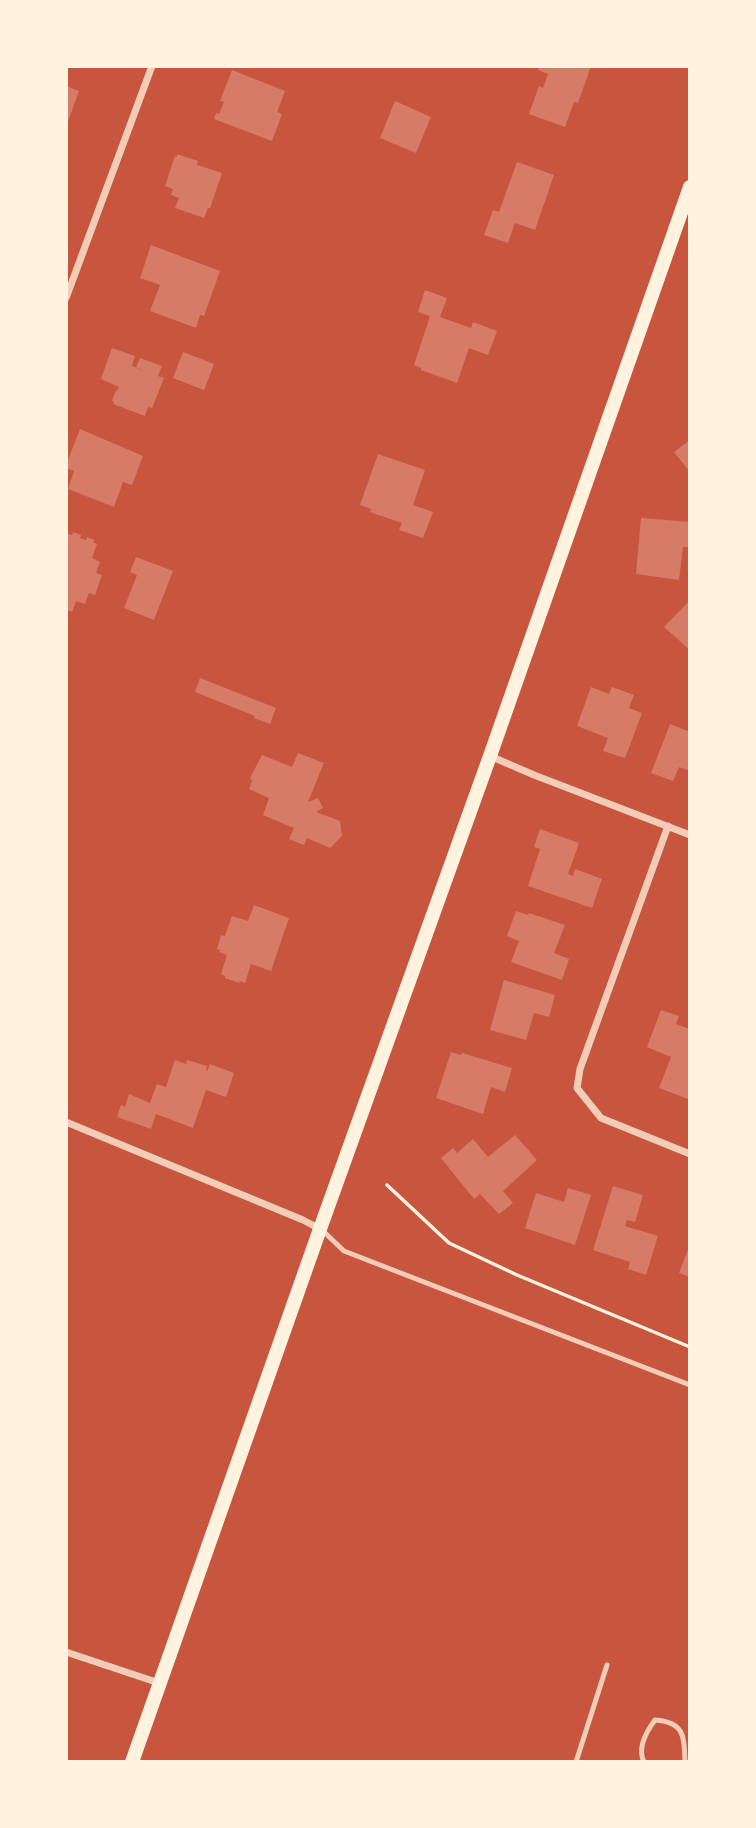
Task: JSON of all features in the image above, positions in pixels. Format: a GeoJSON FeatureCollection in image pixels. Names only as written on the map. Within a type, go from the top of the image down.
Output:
{"type":"FeatureCollection","features":[{"type":"Feature","properties":{"kind":"main road"},"geometry":{"type":"LineString","coordinates":[[132,1762],[690,187]]}},
{"type":"Feature","properties":{"kind":"street"},"geometry":{"type":"LineString","coordinates":[[66,298],[152,66]]}},
{"type":"Feature","properties":{"kind":"street"},"geometry":{"type":"LineString","coordinates":[[490,756],[690,835]]}},
{"type":"Feature","properties":{"kind":"street"},"geometry":{"type":"LineString","coordinates":[[668,827],[580,1069],[578,1088],[601,1118],[690,1154]]}},
{"type":"Feature","properties":{"kind":"street"},"geometry":{"type":"LineString","coordinates":[[66,1122],[320,1228]]}},
{"type":"Feature","properties":{"kind":"street"},"geometry":{"type":"LineString","coordinates":[[66,1652],[160,1684]]}},
{"type":"Feature","properties":{"kind":"lane"},"geometry":{"type":"LineString","coordinates":[[320,1228],[344,1251],[690,1385]]}},
{"type":"Feature","properties":{"kind":"lane"},"geometry":{"type":"LineString","coordinates":[[576,1762],[607,1665]]}},
{"type":"Feature","properties":{"kind":"lane"},"geometry":{"type":"LineString","coordinates":[[644,1762],[640,1755],[643,1741],[655,1720],[666,1721],[680,1729],[685,1741],[685,1762]]}},
{"type":"Feature","properties":{"kind":"path"},"geometry":{"type":"LineString","coordinates":[[387,1185],[449,1242],[517,1275],[690,1347]]}},
{"type":"Feature","properties":{"kind":"building"},"geometry":{"type":"Polygon","coordinates":[[[539,66],[591,66],[578,103],[574,102],[565,127],[529,114],[539,86],[543,88],[548,74],[538,70],[539,66]]]}},
{"type":"Feature","properties":{"kind":"building"},"geometry":{"type":"Polygon","coordinates":[[[232,70],[285,91],[277,112],[282,114],[272,141],[214,119],[224,102],[220,101],[232,70]]]}},
{"type":"Feature","properties":{"kind":"building"},"geometry":{"type":"Polygon","coordinates":[[[66,86],[79,91],[67,124],[66,124],[66,86]]]}},
{"type":"Feature","properties":{"kind":"building"},"geometry":{"type":"Polygon","coordinates":[[[395,101],[431,117],[416,153],[380,138],[395,101]]]}},
{"type":"Feature","properties":{"kind":"building"},"geometry":{"type":"Polygon","coordinates":[[[177,154],[198,161],[197,165],[222,173],[204,218],[175,208],[179,198],[171,195],[173,189],[165,186],[177,154]]]}},
{"type":"Feature","properties":{"kind":"building"},"geometry":{"type":"Polygon","coordinates":[[[517,162],[554,175],[535,230],[515,223],[508,243],[484,235],[493,210],[499,212],[517,162]]]}},
{"type":"Feature","properties":{"kind":"building"},"geometry":{"type":"Polygon","coordinates":[[[151,245],[220,271],[204,316],[200,315],[196,328],[150,311],[160,285],[140,278],[151,245]]]}},
{"type":"Feature","properties":{"kind":"building"},"geometry":{"type":"Polygon","coordinates":[[[425,290],[447,298],[440,317],[471,328],[473,322],[497,331],[488,355],[469,348],[457,383],[414,365],[430,316],[418,312],[425,290]]]}},
{"type":"Feature","properties":{"kind":"building"},"geometry":{"type":"Polygon","coordinates":[[[112,348],[135,356],[132,366],[144,371],[136,367],[140,358],[162,366],[158,376],[164,378],[152,408],[148,407],[145,416],[113,404],[119,387],[101,379],[112,348]]]}},
{"type":"Feature","properties":{"kind":"building"},"geometry":{"type":"Polygon","coordinates":[[[183,352],[214,364],[204,390],[173,378],[183,352]]]}},
{"type":"Feature","properties":{"kind":"building"},"geometry":{"type":"Polygon","coordinates":[[[80,429],[143,456],[132,485],[123,482],[114,507],[68,489],[74,471],[66,468],[66,465],[80,429]]]}},
{"type":"Feature","properties":{"kind":"building"},"geometry":{"type":"Polygon","coordinates":[[[690,440],[690,472],[674,452],[690,440]]]}},
{"type":"Feature","properties":{"kind":"building"},"geometry":{"type":"Polygon","coordinates":[[[378,454],[425,470],[413,505],[433,512],[423,538],[399,530],[402,523],[370,512],[371,509],[360,505],[378,454]]]}},
{"type":"Feature","properties":{"kind":"building"},"geometry":{"type":"Polygon","coordinates":[[[641,518],[690,522],[690,547],[683,547],[679,580],[636,574],[641,518]]]}},
{"type":"Feature","properties":{"kind":"building"},"geometry":{"type":"Polygon","coordinates":[[[73,532],[81,535],[80,538],[94,540],[97,544],[92,558],[100,562],[96,573],[102,575],[95,595],[89,593],[85,604],[76,601],[72,612],[66,610],[66,533],[72,535],[73,532]]]}},
{"type":"Feature","properties":{"kind":"building"},"geometry":{"type":"Polygon","coordinates":[[[136,557],[173,571],[154,620],[124,608],[137,575],[130,572],[136,557]]]}},
{"type":"Feature","properties":{"kind":"building"},"geometry":{"type":"Polygon","coordinates":[[[690,600],[690,650],[664,627],[690,600]]]}},
{"type":"Feature","properties":{"kind":"building"},"geometry":{"type":"Polygon","coordinates":[[[200,678],[276,708],[270,724],[195,692],[200,678]]]}},
{"type":"Feature","properties":{"kind":"building"},"geometry":{"type":"Polygon","coordinates":[[[591,687],[609,694],[612,687],[634,695],[629,708],[642,713],[625,758],[603,751],[608,738],[577,726],[591,687]]]}},
{"type":"Feature","properties":{"kind":"building"},"geometry":{"type":"Polygon","coordinates":[[[670,724],[690,732],[690,771],[679,767],[673,781],[651,773],[670,724]]]}},
{"type":"Feature","properties":{"kind":"building"},"geometry":{"type":"Polygon","coordinates":[[[298,753],[324,763],[308,802],[318,798],[323,808],[316,812],[340,821],[342,836],[330,848],[307,838],[304,845],[289,839],[294,828],[263,815],[269,798],[249,789],[252,781],[250,778],[262,755],[292,767],[298,753]]]}},
{"type":"Feature","properties":{"kind":"building"},"geometry":{"type":"Polygon","coordinates":[[[540,829],[579,843],[568,874],[573,876],[575,869],[602,879],[592,908],[528,886],[540,849],[534,847],[540,829]]]}},
{"type":"Feature","properties":{"kind":"building"},"geometry":{"type":"Polygon","coordinates":[[[254,905],[289,918],[271,971],[251,964],[245,983],[239,983],[221,974],[227,955],[217,949],[221,935],[225,936],[232,916],[248,921],[254,905]]]}},
{"type":"Feature","properties":{"kind":"building"},"geometry":{"type":"Polygon","coordinates":[[[516,911],[565,925],[554,953],[569,959],[562,980],[511,962],[519,941],[507,936],[516,911]]]}},
{"type":"Feature","properties":{"kind":"building"},"geometry":{"type":"Polygon","coordinates":[[[504,980],[555,995],[549,1017],[534,1013],[526,1040],[490,1030],[504,980]]]}},
{"type":"Feature","properties":{"kind":"building"},"geometry":{"type":"Polygon","coordinates":[[[661,1010],[679,1016],[676,1024],[690,1029],[688,1099],[659,1088],[671,1057],[647,1047],[661,1010]]]}},
{"type":"Feature","properties":{"kind":"building"},"geometry":{"type":"Polygon","coordinates":[[[451,1052],[512,1068],[505,1092],[491,1087],[483,1114],[436,1098],[451,1052]]]}},
{"type":"Feature","properties":{"kind":"building"},"geometry":{"type":"Polygon","coordinates":[[[175,1060],[186,1064],[187,1060],[207,1066],[206,1071],[210,1064],[234,1073],[226,1097],[206,1090],[193,1128],[156,1114],[151,1129],[117,1117],[121,1105],[125,1107],[129,1094],[150,1103],[157,1084],[166,1087],[175,1060]]]}},
{"type":"Feature","properties":{"kind":"building"},"geometry":{"type":"Polygon","coordinates":[[[515,1135],[537,1160],[503,1191],[513,1203],[499,1214],[480,1194],[474,1199],[441,1158],[453,1148],[457,1153],[473,1139],[488,1157],[515,1135]]]}},
{"type":"Feature","properties":{"kind":"building"},"geometry":{"type":"Polygon","coordinates":[[[613,1186],[643,1195],[635,1222],[627,1220],[625,1226],[658,1236],[646,1275],[628,1269],[630,1262],[593,1250],[613,1186]]]}},
{"type":"Feature","properties":{"kind":"building"},"geometry":{"type":"Polygon","coordinates":[[[568,1188],[591,1195],[575,1245],[525,1228],[536,1193],[564,1202],[568,1188]]]}},
{"type":"Feature","properties":{"kind":"building"},"geometry":{"type":"Polygon","coordinates":[[[690,1247],[690,1277],[679,1273],[690,1247]]]}}]}
